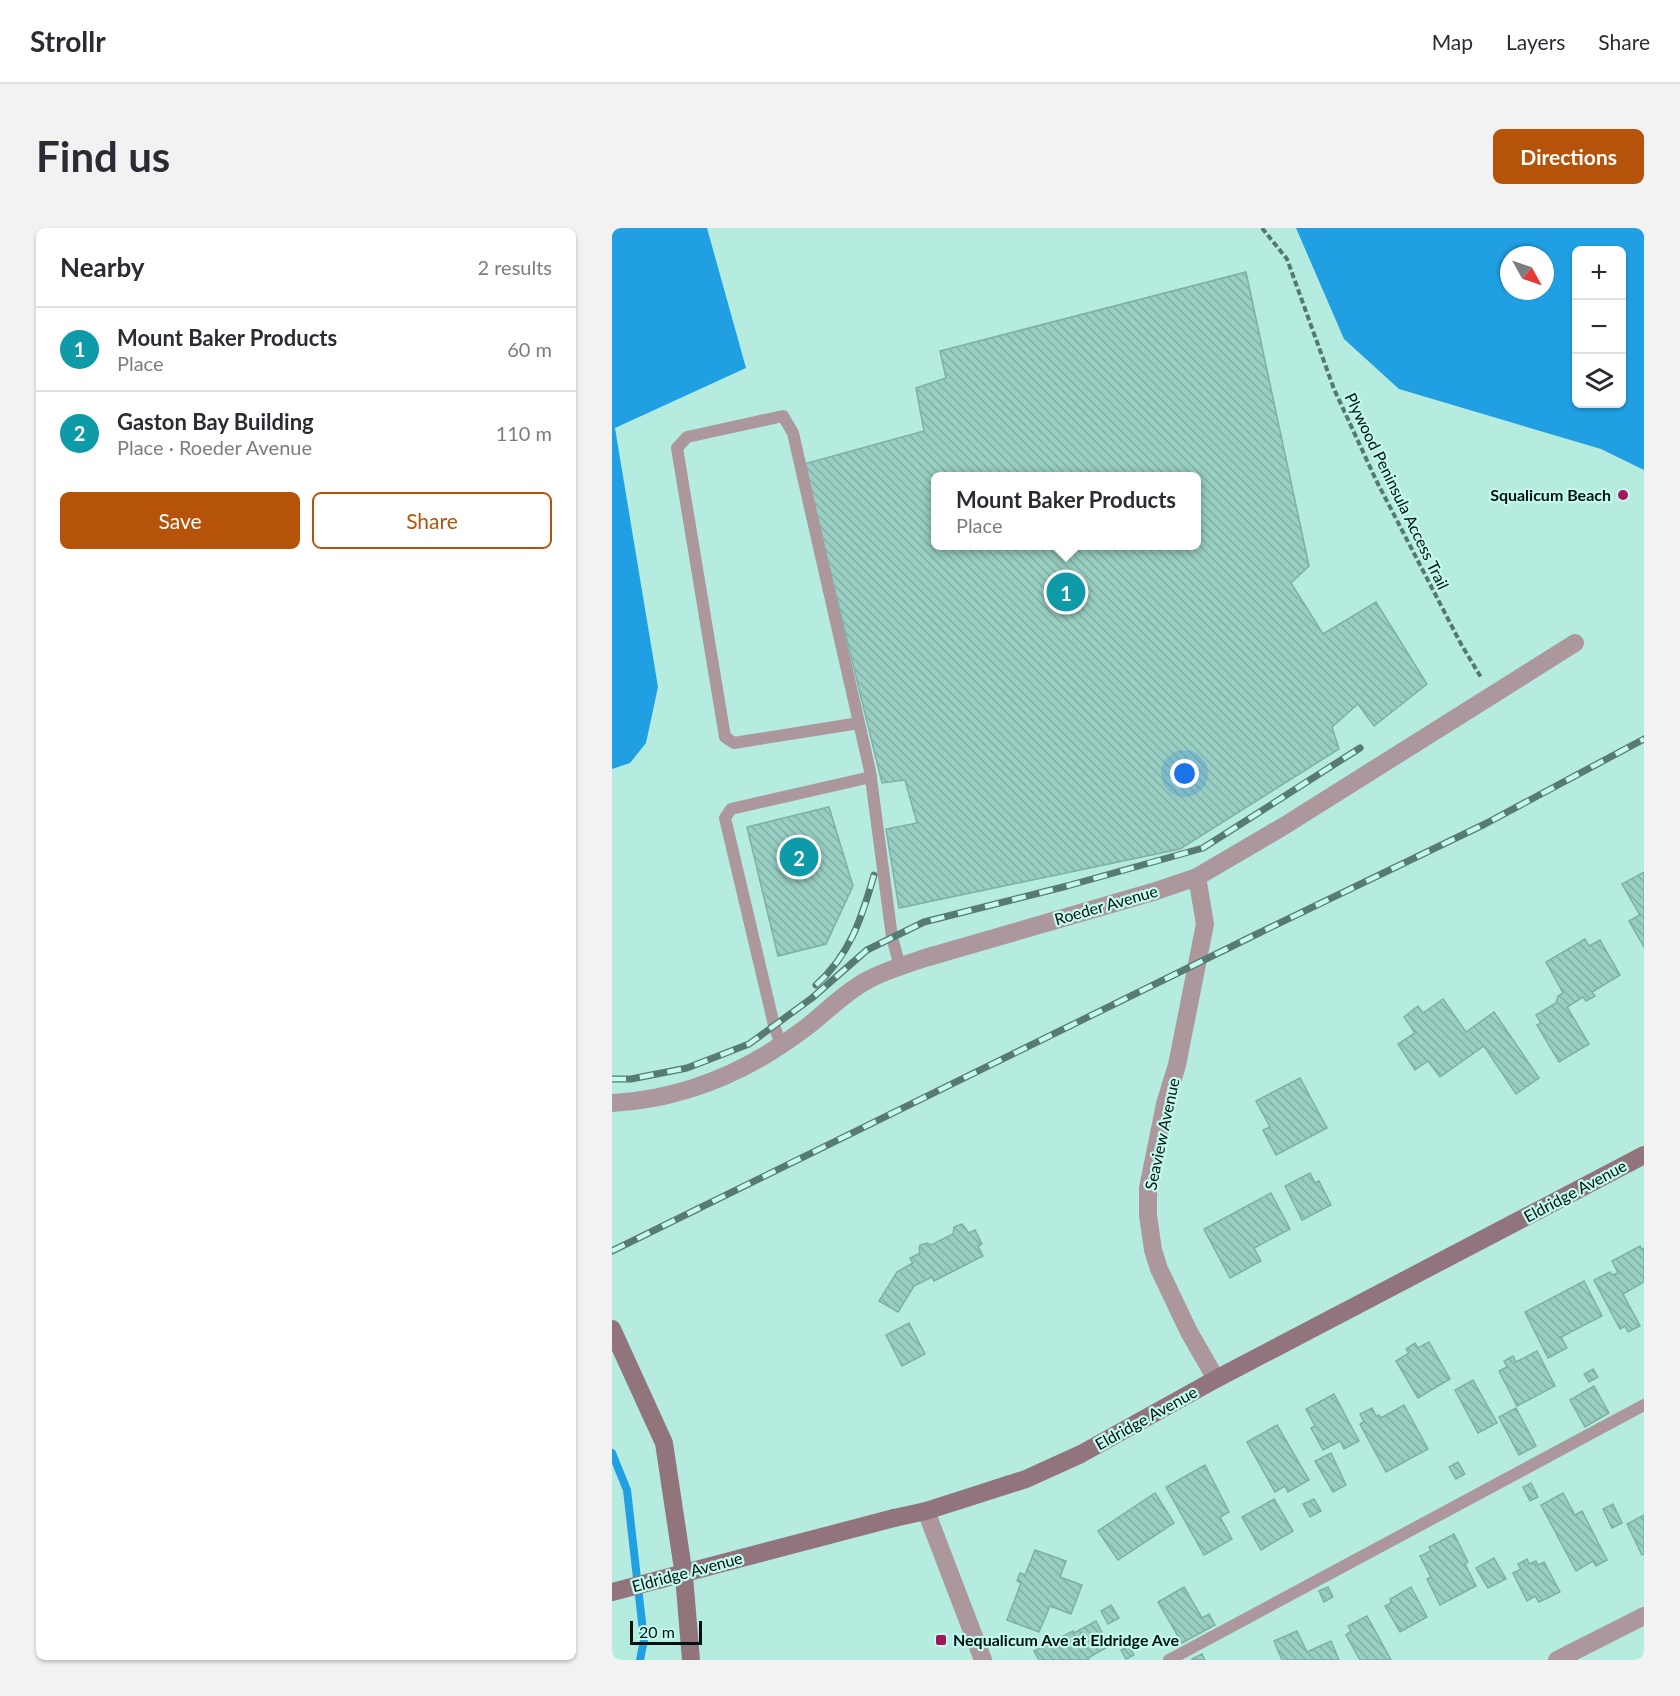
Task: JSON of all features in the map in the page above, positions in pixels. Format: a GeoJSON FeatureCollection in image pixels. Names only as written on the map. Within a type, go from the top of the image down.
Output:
{"type":"FeatureCollection","features":[{"type":"Feature","properties":{"kind":"main road","name":"Eldridge Avenue"},"geometry":{"type":"LineString","coordinates":[[612,1592],[926,1511],[1026,1479],[1081,1454],[1216,1379],[1644,1155]]}},
{"type":"Feature","properties":{"kind":"main road"},"geometry":{"type":"LineString","coordinates":[[612,1329],[664,1443],[684,1576],[691,1660]]}},
{"type":"Feature","properties":{"kind":"street","name":"Roeder Avenue"},"geometry":{"type":"LineString","coordinates":[[612,1103],[685,1092],[732,1075],[782,1045],[865,981],[925,957],[1156,891],[1197,877],[1284,826],[1575,643]]}},
{"type":"Feature","properties":{"kind":"street","name":"Seaview Avenue"},"geometry":{"type":"LineString","coordinates":[[1197,877],[1205,924],[1177,1065],[1165,1104],[1148,1188],[1148,1206],[1153,1250],[1159,1269],[1189,1332],[1216,1379]]}},
{"type":"Feature","properties":{"kind":"street"},"geometry":{"type":"LineString","coordinates":[[926,1511],[983,1660]]}},
{"type":"Feature","properties":{"kind":"street"},"geometry":{"type":"LineString","coordinates":[[1557,1660],[1644,1616]]}},
{"type":"Feature","properties":{"kind":"lane"},"geometry":{"type":"LineString","coordinates":[[859,723],[734,743],[725,737],[677,448],[687,437],[783,416],[793,433],[859,723],[871,777],[892,937],[900,967]]}},
{"type":"Feature","properties":{"kind":"lane"},"geometry":{"type":"LineString","coordinates":[[782,1045],[774,1025],[724,818],[731,809],[871,777]]}},
{"type":"Feature","properties":{"kind":"lane"},"geometry":{"type":"LineString","coordinates":[[1169,1660],[1644,1405]]}},
{"type":"Feature","properties":{"kind":"path","name":"Plywood Peninsula Access Trail"},"geometry":{"type":"LineString","coordinates":[[1262,228],[1287,259],[1334,389],[1376,480],[1461,644],[1491,695]]}},
{"type":"Feature","properties":{"kind":"water"},"geometry":{"type":"Polygon","coordinates":[[[612,228],[707,228],[746,368],[615,428],[658,687],[646,743],[630,763],[612,769],[612,228]]]}},
{"type":"Feature","properties":{"kind":"water"},"geometry":{"type":"Polygon","coordinates":[[[1296,228],[1644,228],[1644,470],[1601,449],[1399,389],[1344,339],[1296,228]]]}},
{"type":"Feature","properties":{"kind":"building"},"geometry":{"type":"Polygon","coordinates":[[[1246,272],[1309,566],[1291,583],[1323,634],[1376,602],[1427,684],[1374,726],[1358,704],[1332,727],[1339,749],[1180,849],[899,908],[886,829],[917,823],[905,780],[882,783],[804,464],[924,431],[916,388],[946,378],[940,351],[1246,272]]]}},
{"type":"Feature","properties":{"kind":"building"},"geometry":{"type":"Polygon","coordinates":[[[829,807],[853,886],[826,944],[778,956],[747,827],[829,807]]]}},
{"type":"Feature","properties":{"kind":"building"},"geometry":{"type":"Polygon","coordinates":[[[1644,872],[1644,947],[1629,921],[1640,915],[1622,884],[1644,872]]]}},
{"type":"Feature","properties":{"kind":"building"},"geometry":{"type":"Polygon","coordinates":[[[1585,939],[1589,946],[1600,940],[1620,975],[1592,992],[1595,996],[1586,1001],[1583,997],[1567,1007],[1589,1044],[1559,1062],[1537,1025],[1541,1023],[1536,1015],[1556,1003],[1558,996],[1563,993],[1546,962],[1585,939]]]}},
{"type":"Feature","properties":{"kind":"building"},"geometry":{"type":"Polygon","coordinates":[[[1443,999],[1466,1032],[1494,1012],[1539,1078],[1516,1094],[1484,1046],[1440,1077],[1428,1061],[1415,1070],[1398,1044],[1415,1033],[1404,1017],[1418,1006],[1423,1013],[1443,999]]]}},
{"type":"Feature","properties":{"kind":"building"},"geometry":{"type":"Polygon","coordinates":[[[1300,1078],[1327,1128],[1276,1155],[1263,1130],[1270,1127],[1256,1101],[1300,1078]]]}},
{"type":"Feature","properties":{"kind":"building"},"geometry":{"type":"Polygon","coordinates":[[[1310,1173],[1315,1183],[1319,1181],[1331,1205],[1302,1220],[1285,1186],[1310,1173]]]}},
{"type":"Feature","properties":{"kind":"building"},"geometry":{"type":"Polygon","coordinates":[[[1271,1193],[1290,1229],[1254,1248],[1261,1261],[1230,1278],[1204,1229],[1271,1193]]]}},
{"type":"Feature","properties":{"kind":"building"},"geometry":{"type":"Polygon","coordinates":[[[962,1224],[969,1233],[975,1230],[982,1244],[978,1246],[983,1256],[934,1281],[932,1277],[914,1286],[898,1312],[879,1301],[897,1272],[913,1263],[910,1258],[920,1253],[920,1245],[927,1243],[931,1245],[953,1234],[954,1227],[962,1224]]]}},
{"type":"Feature","properties":{"kind":"building"},"geometry":{"type":"Polygon","coordinates":[[[1640,1246],[1642,1250],[1644,1248],[1644,1282],[1623,1294],[1640,1326],[1628,1332],[1625,1326],[1620,1329],[1594,1280],[1610,1272],[1612,1275],[1618,1273],[1612,1261],[1640,1246]]]}},
{"type":"Feature","properties":{"kind":"building"},"geometry":{"type":"Polygon","coordinates":[[[1584,1281],[1602,1316],[1561,1337],[1567,1348],[1548,1358],[1525,1312],[1584,1281]]]}},
{"type":"Feature","properties":{"kind":"building"},"geometry":{"type":"Polygon","coordinates":[[[909,1323],[925,1354],[902,1366],[886,1335],[909,1323]]]}},
{"type":"Feature","properties":{"kind":"building"},"geometry":{"type":"Polygon","coordinates":[[[1429,1342],[1450,1379],[1418,1398],[1396,1361],[1409,1353],[1406,1349],[1415,1343],[1418,1348],[1429,1342]]]}},
{"type":"Feature","properties":{"kind":"building"},"geometry":{"type":"Polygon","coordinates":[[[1537,1351],[1555,1386],[1517,1406],[1499,1371],[1507,1367],[1504,1361],[1513,1356],[1516,1362],[1537,1351]]]}},
{"type":"Feature","properties":{"kind":"building"},"geometry":{"type":"Polygon","coordinates":[[[1593,1369],[1598,1377],[1589,1382],[1584,1374],[1593,1369]]]}},
{"type":"Feature","properties":{"kind":"building"},"geometry":{"type":"Polygon","coordinates":[[[1473,1380],[1497,1423],[1478,1433],[1455,1390],[1473,1380]]]}},
{"type":"Feature","properties":{"kind":"building"},"geometry":{"type":"Polygon","coordinates":[[[1594,1386],[1609,1413],[1585,1427],[1570,1400],[1594,1386]]]}},
{"type":"Feature","properties":{"kind":"building"},"geometry":{"type":"Polygon","coordinates":[[[1334,1394],[1359,1441],[1344,1449],[1340,1441],[1323,1450],[1311,1428],[1315,1426],[1306,1409],[1334,1394]]]}},
{"type":"Feature","properties":{"kind":"building"},"geometry":{"type":"Polygon","coordinates":[[[1404,1405],[1428,1449],[1386,1472],[1360,1424],[1364,1422],[1360,1414],[1372,1408],[1376,1416],[1379,1415],[1381,1418],[1404,1405]]]}},
{"type":"Feature","properties":{"kind":"building"},"geometry":{"type":"Polygon","coordinates":[[[1516,1408],[1536,1446],[1519,1455],[1499,1417],[1516,1408]]]}},
{"type":"Feature","properties":{"kind":"building"},"geometry":{"type":"Polygon","coordinates":[[[1277,1425],[1309,1480],[1288,1492],[1285,1486],[1275,1492],[1247,1442],[1277,1425]]]}},
{"type":"Feature","properties":{"kind":"building"},"geometry":{"type":"Polygon","coordinates":[[[1331,1453],[1346,1485],[1333,1492],[1315,1461],[1331,1453]]]}},
{"type":"Feature","properties":{"kind":"building"},"geometry":{"type":"Polygon","coordinates":[[[1458,1462],[1465,1474],[1456,1479],[1449,1467],[1458,1462]]]}},
{"type":"Feature","properties":{"kind":"building"},"geometry":{"type":"Polygon","coordinates":[[[1205,1465],[1229,1512],[1220,1517],[1232,1539],[1204,1555],[1166,1487],[1205,1465]]]}},
{"type":"Feature","properties":{"kind":"building"},"geometry":{"type":"Polygon","coordinates":[[[1531,1483],[1538,1497],[1530,1501],[1523,1487],[1531,1483]]]}},
{"type":"Feature","properties":{"kind":"building"},"geometry":{"type":"Polygon","coordinates":[[[1155,1493],[1174,1523],[1118,1560],[1098,1531],[1155,1493]]]}},
{"type":"Feature","properties":{"kind":"building"},"geometry":{"type":"Polygon","coordinates":[[[1563,1493],[1575,1515],[1582,1511],[1607,1560],[1596,1566],[1593,1561],[1576,1571],[1541,1505],[1563,1493]]]}},
{"type":"Feature","properties":{"kind":"building"},"geometry":{"type":"Polygon","coordinates":[[[1274,1499],[1293,1531],[1261,1550],[1242,1517],[1274,1499]]]}},
{"type":"Feature","properties":{"kind":"building"},"geometry":{"type":"Polygon","coordinates":[[[1314,1499],[1321,1511],[1310,1517],[1303,1504],[1314,1499]]]}},
{"type":"Feature","properties":{"kind":"building"},"geometry":{"type":"Polygon","coordinates":[[[1613,1504],[1622,1523],[1612,1528],[1603,1509],[1613,1504]]]}},
{"type":"Feature","properties":{"kind":"building"},"geometry":{"type":"Polygon","coordinates":[[[1644,1515],[1644,1554],[1642,1555],[1627,1524],[1644,1515]]]}},
{"type":"Feature","properties":{"kind":"building"},"geometry":{"type":"Polygon","coordinates":[[[1454,1534],[1468,1562],[1465,1564],[1476,1586],[1440,1605],[1427,1579],[1431,1577],[1420,1556],[1431,1551],[1429,1547],[1454,1534]]]}},
{"type":"Feature","properties":{"kind":"building"},"geometry":{"type":"Polygon","coordinates":[[[1035,1550],[1066,1561],[1060,1577],[1082,1585],[1071,1614],[1050,1606],[1039,1632],[1007,1620],[1021,1583],[1017,1581],[1020,1573],[1025,1575],[1035,1550]]]}},
{"type":"Feature","properties":{"kind":"building"},"geometry":{"type":"Polygon","coordinates":[[[1494,1558],[1506,1579],[1488,1588],[1476,1568],[1494,1558]]]}},
{"type":"Feature","properties":{"kind":"building"},"geometry":{"type":"Polygon","coordinates":[[[1527,1559],[1529,1564],[1536,1561],[1538,1565],[1544,1562],[1560,1592],[1539,1602],[1535,1596],[1527,1601],[1513,1573],[1521,1569],[1518,1564],[1527,1559]]]}},
{"type":"Feature","properties":{"kind":"building"},"geometry":{"type":"Polygon","coordinates":[[[1184,1587],[1202,1618],[1209,1614],[1215,1625],[1182,1643],[1158,1602],[1184,1587]]]}},
{"type":"Feature","properties":{"kind":"building"},"geometry":{"type":"Polygon","coordinates":[[[1328,1587],[1333,1597],[1324,1602],[1319,1591],[1328,1587]]]}},
{"type":"Feature","properties":{"kind":"building"},"geometry":{"type":"Polygon","coordinates":[[[1411,1587],[1427,1617],[1400,1632],[1385,1606],[1391,1603],[1390,1599],[1411,1587]]]}},
{"type":"Feature","properties":{"kind":"building"},"geometry":{"type":"Polygon","coordinates":[[[1111,1605],[1119,1618],[1108,1624],[1101,1611],[1111,1605]]]}},
{"type":"Feature","properties":{"kind":"building"},"geometry":{"type":"Polygon","coordinates":[[[1367,1616],[1391,1660],[1360,1660],[1346,1635],[1351,1631],[1348,1626],[1367,1616]]]}},
{"type":"Feature","properties":{"kind":"building"},"geometry":{"type":"Polygon","coordinates":[[[1096,1621],[1109,1646],[1088,1658],[1089,1660],[1039,1660],[1034,1651],[1096,1621]]]}},
{"type":"Feature","properties":{"kind":"building"},"geometry":{"type":"Polygon","coordinates":[[[1297,1631],[1307,1652],[1331,1641],[1339,1660],[1282,1660],[1274,1641],[1297,1631]]]}},
{"type":"Feature","properties":{"kind":"building"},"geometry":{"type":"Polygon","coordinates":[[[1129,1646],[1134,1655],[1126,1659],[1121,1650],[1129,1646]]]}},
{"type":"Feature","properties":{"kind":"building"},"geometry":{"type":"Polygon","coordinates":[[[1202,1654],[1205,1660],[1192,1660],[1192,1659],[1202,1654]]]}},
{"type":"Feature","properties":{"kind":"waterway"},"geometry":{"type":"LineString","coordinates":[[612,1453],[627,1490],[644,1640],[640,1660]]}},
{"type":"Feature","properties":{"kind":"railway"},"geometry":{"type":"LineString","coordinates":[[612,1251],[1485,824],[1644,739]]}},
{"type":"Feature","properties":{"kind":"railway"},"geometry":{"type":"LineString","coordinates":[[612,1079],[631,1079],[687,1068],[749,1044],[812,998],[867,950],[924,922],[1067,886],[1203,848],[1360,748]]}},
{"type":"Feature","properties":{"kind":"railway"},"geometry":{"type":"LineString","coordinates":[[816,985],[838,961],[853,935],[874,875]]}},
{"type":"Feature","properties":{"kind":"place","name":"Squalicum Beach"},"geometry":{"type":"Point","coordinates":[1623,495]}},
{"type":"Feature","properties":{"kind":"place","name":"Mount Baker Products"},"geometry":{"type":"Point","coordinates":[1066,592]}},
{"type":"Feature","properties":{"kind":"place","name":"Gaston Bay Building"},"geometry":{"type":"Point","coordinates":[799,857]}},
{"type":"Feature","properties":{"kind":"place","name":"Nequalicum Ave at Eldridge Ave"},"geometry":{"type":"Point","coordinates":[941,1640]}}]}
